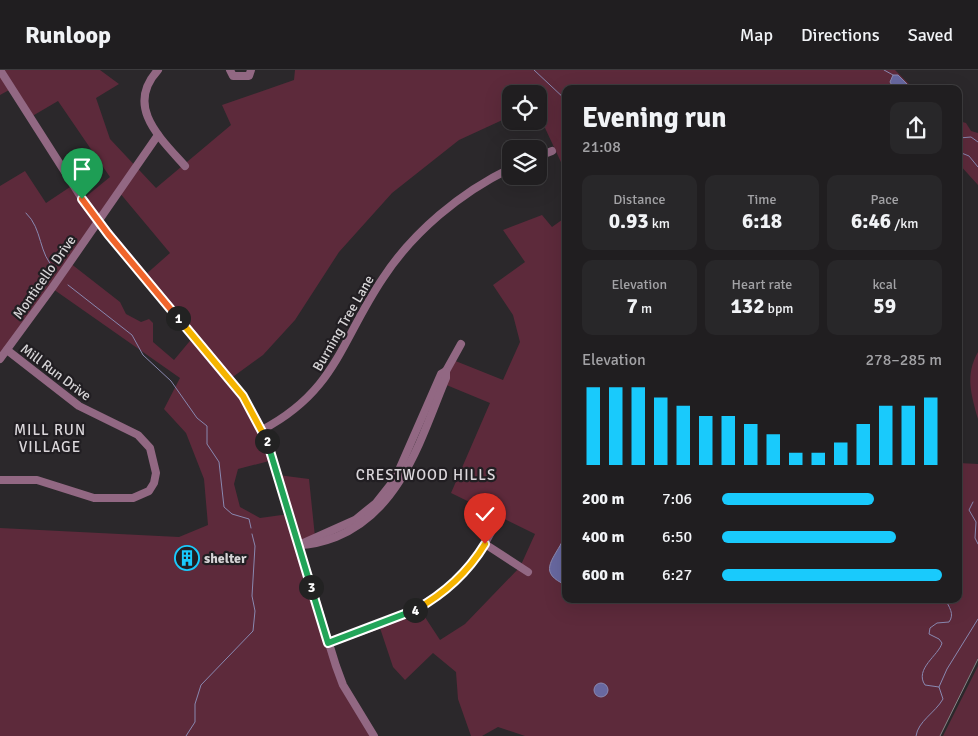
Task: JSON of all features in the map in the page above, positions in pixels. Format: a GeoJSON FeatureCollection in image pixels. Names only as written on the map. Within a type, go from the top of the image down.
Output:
{"type":"FeatureCollection","features":[{"type":"Feature","properties":{"kind":"street"},"geometry":{"type":"LineString","coordinates":[[0,70],[33,125],[98,221],[237,388],[262,430],[328,643],[343,685],[374,736]]}},
{"type":"Feature","properties":{"kind":"street"},"geometry":{"type":"LineString","coordinates":[[158,70],[147,84],[143,100],[145,112],[158,134],[184,166]]}},
{"type":"Feature","properties":{"kind":"street"},"geometry":{"type":"LineString","coordinates":[[230,70],[233,76],[250,76],[252,70]]}},
{"type":"Feature","properties":{"kind":"street","name":"Monticello Drive"},"geometry":{"type":"LineString","coordinates":[[0,359],[52,288],[158,134]]}},
{"type":"Feature","properties":{"kind":"street"},"geometry":{"type":"LineString","coordinates":[[547,152],[552,150]]}},
{"type":"Feature","properties":{"kind":"street","name":"Burning Tree Lane"},"geometry":{"type":"LineString","coordinates":[[262,430],[296,409],[322,384],[384,276],[414,240],[456,202],[502,174]]}},
{"type":"Feature","properties":{"kind":"street"},"geometry":{"type":"LineString","coordinates":[[298,545],[310,545],[352,529],[375,513],[398,480],[446,378],[446,371],[461,344]]}},
{"type":"Feature","properties":{"kind":"street","name":"Mill Run Drive"},"geometry":{"type":"LineString","coordinates":[[0,480],[44,482],[94,498],[133,498],[149,492],[154,483],[156,473],[150,448],[138,435],[79,406],[7,350]]}},
{"type":"Feature","properties":{"kind":"street"},"geometry":{"type":"LineString","coordinates":[[328,643],[398,618],[427,603],[460,576],[485,544],[499,516]]}},
{"type":"Feature","properties":{"kind":"street"},"geometry":{"type":"LineString","coordinates":[[485,544],[528,572]]}},
{"type":"Feature","properties":{"kind":"shaded area"},"geometry":{"type":"Polygon","coordinates":[[[0,70],[100,70],[119,84],[96,98],[110,139],[156,188],[231,125],[222,105],[294,80],[295,70],[895,70],[910,85],[562,85],[562,164],[546,130],[547,85],[502,85],[502,120],[459,140],[392,193],[339,252],[295,320],[263,355],[230,379],[237,388],[273,460],[238,469],[234,484],[240,507],[260,518],[289,514],[278,475],[309,479],[315,537],[299,545],[336,666],[374,736],[0,736],[0,528],[179,537],[208,525],[204,479],[186,433],[164,409],[180,378],[53,289],[0,359],[0,186],[25,171],[46,203],[73,185],[83,199],[110,177],[58,101],[29,118],[11,89],[0,95],[0,70]],[[119,192],[70,263],[120,302],[126,314],[141,322],[149,319],[153,323],[153,342],[174,360],[194,336],[144,276],[170,253],[119,192]]]}},
{"type":"Feature","properties":{"kind":"shaded area"},"geometry":{"type":"Polygon","coordinates":[[[962,122],[966,123],[971,131],[978,133],[978,185],[962,167],[962,122]]]}},
{"type":"Feature","properties":{"kind":"shaded area"},"geometry":{"type":"Polygon","coordinates":[[[542,215],[552,227],[562,220],[562,603],[962,603],[962,463],[978,464],[978,658],[940,736],[525,736],[498,727],[482,736],[471,736],[458,699],[456,672],[433,653],[405,680],[393,667],[379,625],[419,608],[440,640],[465,624],[520,567],[535,534],[451,493],[490,403],[444,384],[453,360],[503,380],[520,342],[513,315],[493,285],[525,262],[503,230],[542,215]]]}},
{"type":"Feature","properties":{"kind":"shaded area"},"geometry":{"type":"Polygon","coordinates":[[[978,352],[978,419],[971,393],[970,377],[978,352]]]}},
{"type":"Feature","properties":{"kind":"shaded area"},"geometry":{"type":"Polygon","coordinates":[[[978,666],[978,736],[943,736],[978,666]]]}},
{"type":"Feature","properties":{"kind":"water"},"geometry":{"type":"Polygon","coordinates":[[[893,75],[898,75],[908,85],[892,85],[890,82],[893,75]]]}},
{"type":"Feature","properties":{"kind":"water"},"geometry":{"type":"Polygon","coordinates":[[[562,542],[562,583],[552,576],[550,571],[551,561],[562,542]]]}},
{"type":"Feature","properties":{"kind":"water"},"geometry":{"type":"Polygon","coordinates":[[[598,683],[604,683],[608,690],[604,697],[598,697],[594,693],[594,687],[598,683]]]}},
{"type":"Feature","properties":{"kind":"waterway"},"geometry":{"type":"LineString","coordinates":[[534,70],[562,96]]}},
{"type":"Feature","properties":{"kind":"waterway"},"geometry":{"type":"LineString","coordinates":[[884,70],[893,75]]}},
{"type":"Feature","properties":{"kind":"waterway"},"geometry":{"type":"LineString","coordinates":[[962,138],[971,137],[978,142]]}},
{"type":"Feature","properties":{"kind":"waterway"},"geometry":{"type":"LineString","coordinates":[[962,153],[969,156],[978,167]]}},
{"type":"Feature","properties":{"kind":"waterway"},"geometry":{"type":"LineString","coordinates":[[26,213],[35,226],[46,256],[55,269]]}},
{"type":"Feature","properties":{"kind":"waterway"},"geometry":{"type":"LineString","coordinates":[[68,285],[132,335],[143,355],[171,381],[197,418],[207,426],[207,444],[219,462],[224,507],[232,514],[249,519],[251,528]]}},
{"type":"Feature","properties":{"kind":"waterway"},"geometry":{"type":"LineString","coordinates":[[973,502],[969,510],[976,522],[975,538],[978,544]]}},
{"type":"Feature","properties":{"kind":"waterway"},"geometry":{"type":"LineString","coordinates":[[186,736],[195,722],[195,704],[201,685],[253,631],[255,611],[252,596],[255,546],[252,534]]}},
{"type":"Feature","properties":{"kind":"waterway"},"geometry":{"type":"LineString","coordinates":[[916,736],[923,721],[943,699],[939,687],[925,685],[922,679],[928,662],[942,643],[939,639],[929,634],[930,628],[937,623],[949,622],[951,619],[951,610],[947,603]]}},
{"type":"Feature","properties":{"kind":"waterway"},"geometry":{"type":"LineString","coordinates":[[939,687],[947,669],[978,619]]}},
{"type":"Feature","properties":{"kind":"railway"},"geometry":{"type":"LineString","coordinates":[[940,736],[978,659]]}},
{"type":"Feature","properties":{"kind":"place","name":"shelter"},"geometry":{"type":"Point","coordinates":[187,558]}},
{"type":"Feature","properties":{"kind":"district","name":"MILL RUN VILLAGE"},"geometry":{"type":"Point","coordinates":[50,438]}},
{"type":"Feature","properties":{"kind":"district","name":"CRESTWOOD HILLS"},"geometry":{"type":"Point","coordinates":[426,475]}},
{"type":"Feature","properties":{"kind":"route"},"geometry":{"type":"LineString","coordinates":[[82,199],[108,234],[237,388],[257,420],[273,460],[328,643],[398,618],[427,603],[444,591],[468,568],[485,544]]}}]}
